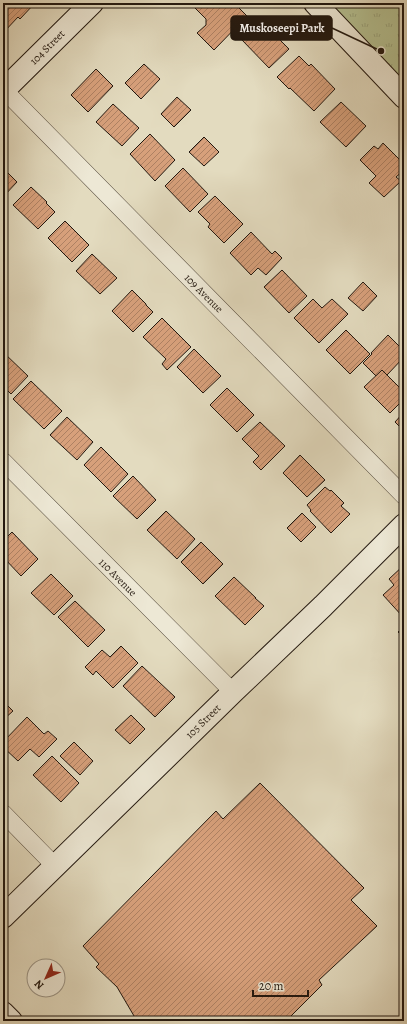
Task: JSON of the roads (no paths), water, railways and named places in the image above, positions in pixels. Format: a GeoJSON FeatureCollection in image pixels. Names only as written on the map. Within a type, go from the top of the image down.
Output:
{"type":"FeatureCollection","features":[{"type":"Feature","properties":{"kind":"street","name":"104 Street"},"geometry":{"type":"LineString","coordinates":[[3,91],[92,3]]}},
{"type":"Feature","properties":{"kind":"street"},"geometry":{"type":"LineString","coordinates":[[315,3],[404,97]]}},
{"type":"Feature","properties":{"kind":"street","name":"109 Avenue"},"geometry":{"type":"LineString","coordinates":[[3,91],[404,496]]}},
{"type":"Feature","properties":{"kind":"street","name":"110 Avenue"},"geometry":{"type":"LineString","coordinates":[[3,461],[233,692]]}},
{"type":"Feature","properties":{"kind":"street","name":"105 Street"},"geometry":{"type":"LineString","coordinates":[[3,917],[323,606],[404,525]]}},
{"type":"Feature","properties":{"kind":"street"},"geometry":{"type":"LineString","coordinates":[[3,813],[55,866]]}},
{"type":"Feature","properties":{"kind":"street"},"geometry":{"type":"LineString","coordinates":[[3,1013],[10,1021]]}},
{"type":"Feature","properties":{"kind":"place","name":"Muskoseepi Park"},"geometry":{"type":"Point","coordinates":[381,51]}}]}
